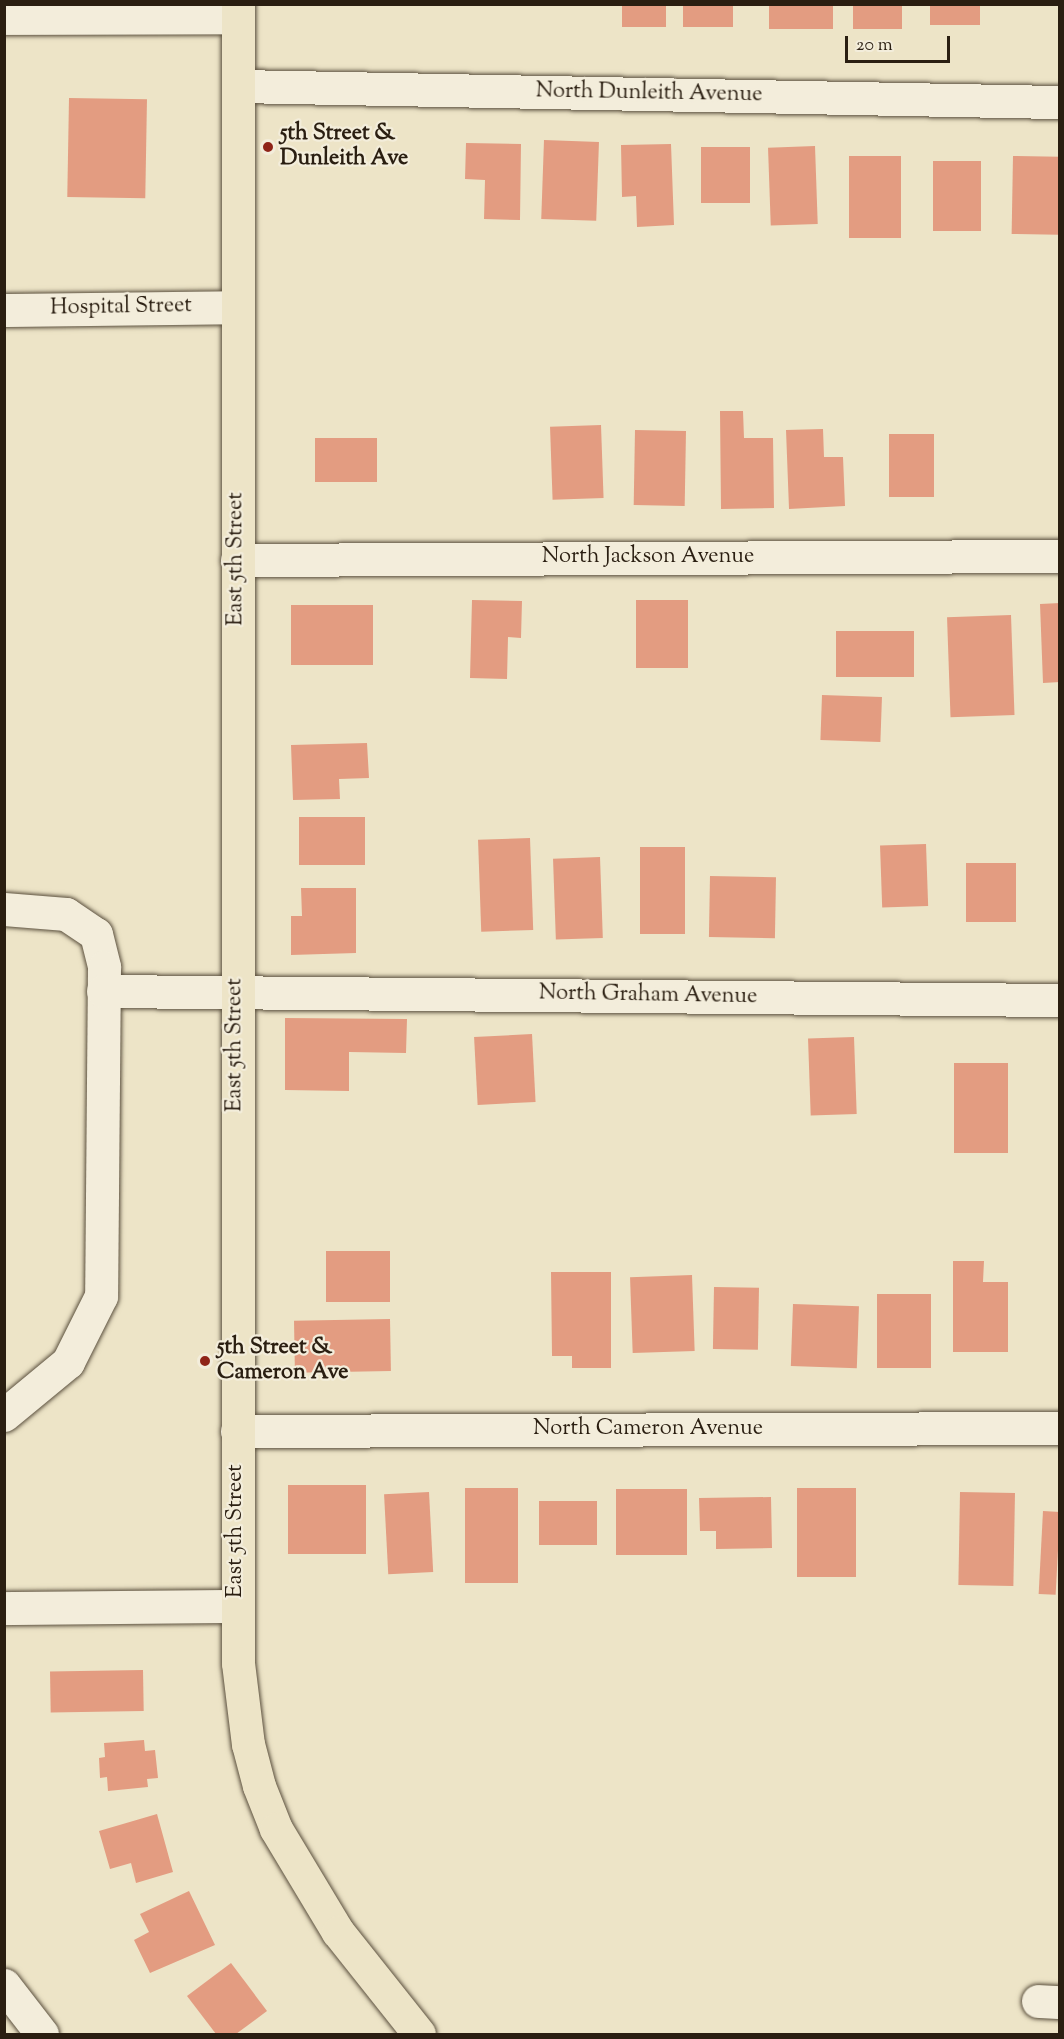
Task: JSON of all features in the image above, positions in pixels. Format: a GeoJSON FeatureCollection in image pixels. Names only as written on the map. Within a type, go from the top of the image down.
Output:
{"type":"FeatureCollection","features":[{"type":"Feature","properties":{"kind":"main road","name":"East 5th Street"},"geometry":{"type":"LineString","coordinates":[[238,11],[236,993],[236,1606],[238,1663],[248,1744],[259,1786],[276,1829],[338,1932],[419,2034]]}},
{"type":"Feature","properties":{"kind":"street"},"geometry":{"type":"LineString","coordinates":[[4,18],[238,11]]}},
{"type":"Feature","properties":{"kind":"street","name":"North Dunleith Avenue"},"geometry":{"type":"LineString","coordinates":[[238,86],[1059,102]]}},
{"type":"Feature","properties":{"kind":"street","name":"Hospital Street"},"geometry":{"type":"LineString","coordinates":[[4,310],[238,307]]}},
{"type":"Feature","properties":{"kind":"street","name":"North Jackson Avenue"},"geometry":{"type":"LineString","coordinates":[[237,560],[1059,556]]}},
{"type":"Feature","properties":{"kind":"street"},"geometry":{"type":"LineString","coordinates":[[4,909],[66,914],[96,934],[104,967],[101,1296],[68,1362],[4,1415]]}},
{"type":"Feature","properties":{"kind":"street","name":"North Graham Avenue"},"geometry":{"type":"LineString","coordinates":[[103,991],[1059,1000]]}},
{"type":"Feature","properties":{"kind":"street","name":"North Cameron Avenue"},"geometry":{"type":"LineString","coordinates":[[237,1431],[1059,1428]]}},
{"type":"Feature","properties":{"kind":"street"},"geometry":{"type":"LineString","coordinates":[[4,1608],[236,1606]]}},
{"type":"Feature","properties":{"kind":"street"},"geometry":{"type":"LineString","coordinates":[[4,1986],[42,2034]]}},
{"type":"Feature","properties":{"kind":"building"},"geometry":{"type":"Polygon","coordinates":[[[683,4],[733,4],[733,27],[683,27],[683,4]]]}},
{"type":"Feature","properties":{"kind":"building"},"geometry":{"type":"Polygon","coordinates":[[[769,4],[833,4],[833,29],[769,29],[769,4]]]}},
{"type":"Feature","properties":{"kind":"building"},"geometry":{"type":"Polygon","coordinates":[[[853,4],[902,4],[902,29],[853,29],[853,4]]]}},
{"type":"Feature","properties":{"kind":"building"},"geometry":{"type":"Polygon","coordinates":[[[930,4],[980,4],[980,25],[930,25],[930,4]]]}},
{"type":"Feature","properties":{"kind":"building"},"geometry":{"type":"Polygon","coordinates":[[[622,5],[666,5],[666,27],[622,27],[622,5]]]}},
{"type":"Feature","properties":{"kind":"building"},"geometry":{"type":"Polygon","coordinates":[[[69,98],[147,99],[145,198],[67,197],[69,98]]]}},
{"type":"Feature","properties":{"kind":"building"},"geometry":{"type":"Polygon","coordinates":[[[544,140],[599,142],[596,221],[541,219],[544,140]]]}},
{"type":"Feature","properties":{"kind":"building"},"geometry":{"type":"Polygon","coordinates":[[[466,143],[521,144],[520,220],[484,219],[485,180],[465,179],[466,143]]]}},
{"type":"Feature","properties":{"kind":"building"},"geometry":{"type":"Polygon","coordinates":[[[671,144],[674,225],[637,227],[636,196],[622,197],[621,145],[671,144]]]}},
{"type":"Feature","properties":{"kind":"building"},"geometry":{"type":"Polygon","coordinates":[[[815,146],[818,224],[771,226],[768,148],[815,146]]]}},
{"type":"Feature","properties":{"kind":"building"},"geometry":{"type":"Polygon","coordinates":[[[701,147],[750,147],[750,203],[701,203],[701,147]]]}},
{"type":"Feature","properties":{"kind":"building"},"geometry":{"type":"Polygon","coordinates":[[[849,156],[901,156],[901,238],[849,238],[849,156]]]}},
{"type":"Feature","properties":{"kind":"building"},"geometry":{"type":"Polygon","coordinates":[[[1013,156],[1060,157],[1059,235],[1012,234],[1013,156]]]}},
{"type":"Feature","properties":{"kind":"building"},"geometry":{"type":"Polygon","coordinates":[[[933,161],[981,161],[981,231],[933,231],[933,161]]]}},
{"type":"Feature","properties":{"kind":"building"},"geometry":{"type":"Polygon","coordinates":[[[720,411],[743,411],[744,438],[773,438],[774,508],[721,509],[720,411]]]}},
{"type":"Feature","properties":{"kind":"building"},"geometry":{"type":"Polygon","coordinates":[[[601,425],[604,498],[553,500],[550,427],[601,425]]]}},
{"type":"Feature","properties":{"kind":"building"},"geometry":{"type":"Polygon","coordinates":[[[823,429],[824,457],[843,457],[845,506],[789,509],[786,430],[823,429]]]}},
{"type":"Feature","properties":{"kind":"building"},"geometry":{"type":"Polygon","coordinates":[[[635,430],[686,431],[685,506],[634,505],[635,430]]]}},
{"type":"Feature","properties":{"kind":"building"},"geometry":{"type":"Polygon","coordinates":[[[889,434],[934,434],[934,497],[889,497],[889,434]]]}},
{"type":"Feature","properties":{"kind":"building"},"geometry":{"type":"Polygon","coordinates":[[[315,438],[377,438],[377,482],[315,482],[315,438]]]}},
{"type":"Feature","properties":{"kind":"building"},"geometry":{"type":"Polygon","coordinates":[[[472,600],[522,601],[521,638],[508,637],[507,679],[470,678],[472,600]]]}},
{"type":"Feature","properties":{"kind":"building"},"geometry":{"type":"Polygon","coordinates":[[[636,600],[688,600],[688,668],[636,668],[636,600]]]}},
{"type":"Feature","properties":{"kind":"building"},"geometry":{"type":"Polygon","coordinates":[[[1060,603],[1060,682],[1043,683],[1040,604],[1060,603]]]}},
{"type":"Feature","properties":{"kind":"building"},"geometry":{"type":"Polygon","coordinates":[[[291,605],[373,605],[373,665],[291,665],[291,605]]]}},
{"type":"Feature","properties":{"kind":"building"},"geometry":{"type":"Polygon","coordinates":[[[1011,615],[1014,715],[951,717],[947,617],[1011,615]]]}},
{"type":"Feature","properties":{"kind":"building"},"geometry":{"type":"Polygon","coordinates":[[[836,631],[914,631],[914,677],[836,677],[836,631]]]}},
{"type":"Feature","properties":{"kind":"building"},"geometry":{"type":"Polygon","coordinates":[[[822,695],[882,697],[880,742],[820,740],[822,695]]]}},
{"type":"Feature","properties":{"kind":"building"},"geometry":{"type":"Polygon","coordinates":[[[367,743],[369,778],[339,779],[340,799],[293,800],[291,745],[367,743]]]}},
{"type":"Feature","properties":{"kind":"building"},"geometry":{"type":"Polygon","coordinates":[[[299,817],[365,817],[365,865],[299,865],[299,817]]]}},
{"type":"Feature","properties":{"kind":"building"},"geometry":{"type":"Polygon","coordinates":[[[530,838],[533,930],[481,932],[478,840],[530,838]]]}},
{"type":"Feature","properties":{"kind":"building"},"geometry":{"type":"Polygon","coordinates":[[[926,844],[928,906],[882,908],[880,846],[926,844]]]}},
{"type":"Feature","properties":{"kind":"building"},"geometry":{"type":"Polygon","coordinates":[[[640,847],[685,847],[685,934],[640,934],[640,847]]]}},
{"type":"Feature","properties":{"kind":"building"},"geometry":{"type":"Polygon","coordinates":[[[600,857],[603,938],[556,940],[553,859],[600,857]]]}},
{"type":"Feature","properties":{"kind":"building"},"geometry":{"type":"Polygon","coordinates":[[[966,863],[1016,863],[1016,922],[966,922],[966,863]]]}},
{"type":"Feature","properties":{"kind":"building"},"geometry":{"type":"Polygon","coordinates":[[[710,876],[776,877],[775,938],[709,937],[710,876]]]}},
{"type":"Feature","properties":{"kind":"building"},"geometry":{"type":"Polygon","coordinates":[[[301,888],[356,888],[356,953],[291,955],[291,916],[302,916],[301,888]]]}},
{"type":"Feature","properties":{"kind":"building"},"geometry":{"type":"Polygon","coordinates":[[[285,1018],[407,1019],[406,1053],[349,1052],[349,1091],[285,1090],[285,1018]]]}},
{"type":"Feature","properties":{"kind":"building"},"geometry":{"type":"Polygon","coordinates":[[[532,1034],[536,1102],[478,1105],[474,1037],[532,1034]]]}},
{"type":"Feature","properties":{"kind":"building"},"geometry":{"type":"Polygon","coordinates":[[[854,1037],[857,1114],[811,1116],[808,1039],[854,1037]]]}},
{"type":"Feature","properties":{"kind":"building"},"geometry":{"type":"Polygon","coordinates":[[[954,1063],[1008,1063],[1008,1153],[954,1153],[954,1063]]]}},
{"type":"Feature","properties":{"kind":"building"},"geometry":{"type":"Polygon","coordinates":[[[326,1251],[390,1251],[390,1302],[326,1302],[326,1251]]]}},
{"type":"Feature","properties":{"kind":"building"},"geometry":{"type":"Polygon","coordinates":[[[953,1261],[984,1261],[983,1282],[1008,1282],[1008,1352],[953,1352],[953,1261]]]}},
{"type":"Feature","properties":{"kind":"building"},"geometry":{"type":"Polygon","coordinates":[[[551,1272],[611,1272],[611,1368],[572,1368],[572,1356],[552,1356],[551,1272]]]}},
{"type":"Feature","properties":{"kind":"building"},"geometry":{"type":"Polygon","coordinates":[[[692,1275],[695,1351],[633,1353],[630,1277],[692,1275]]]}},
{"type":"Feature","properties":{"kind":"building"},"geometry":{"type":"Polygon","coordinates":[[[714,1287],[759,1288],[758,1350],[713,1349],[714,1287]]]}},
{"type":"Feature","properties":{"kind":"building"},"geometry":{"type":"Polygon","coordinates":[[[877,1294],[931,1294],[931,1368],[877,1368],[877,1294]]]}},
{"type":"Feature","properties":{"kind":"building"},"geometry":{"type":"Polygon","coordinates":[[[793,1304],[859,1306],[857,1368],[791,1366],[793,1304]]]}},
{"type":"Feature","properties":{"kind":"building"},"geometry":{"type":"Polygon","coordinates":[[[390,1319],[391,1371],[295,1373],[294,1321],[390,1319]]]}},
{"type":"Feature","properties":{"kind":"building"},"geometry":{"type":"Polygon","coordinates":[[[288,1485],[366,1485],[366,1554],[288,1554],[288,1485]]]}},
{"type":"Feature","properties":{"kind":"building"},"geometry":{"type":"Polygon","coordinates":[[[465,1488],[518,1488],[518,1583],[465,1583],[465,1488]]]}},
{"type":"Feature","properties":{"kind":"building"},"geometry":{"type":"Polygon","coordinates":[[[797,1488],[856,1488],[856,1577],[797,1577],[797,1488]]]}},
{"type":"Feature","properties":{"kind":"building"},"geometry":{"type":"Polygon","coordinates":[[[616,1489],[687,1489],[687,1555],[616,1555],[616,1489]]]}},
{"type":"Feature","properties":{"kind":"building"},"geometry":{"type":"Polygon","coordinates":[[[429,1492],[433,1572],[388,1574],[384,1494],[429,1492]]]}},
{"type":"Feature","properties":{"kind":"building"},"geometry":{"type":"Polygon","coordinates":[[[960,1492],[1015,1493],[1013,1586],[958,1585],[960,1492]]]}},
{"type":"Feature","properties":{"kind":"building"},"geometry":{"type":"Polygon","coordinates":[[[771,1497],[772,1548],[716,1549],[716,1531],[700,1531],[699,1498],[771,1497]]]}},
{"type":"Feature","properties":{"kind":"building"},"geometry":{"type":"Polygon","coordinates":[[[539,1501],[597,1501],[597,1545],[539,1545],[539,1501]]]}},
{"type":"Feature","properties":{"kind":"building"},"geometry":{"type":"Polygon","coordinates":[[[1043,1511],[1060,1512],[1056,1595],[1039,1594],[1043,1511]]]}},
{"type":"Feature","properties":{"kind":"building"},"geometry":{"type":"Polygon","coordinates":[[[143,1670],[144,1711],[51,1713],[50,1672],[143,1670]]]}},
{"type":"Feature","properties":{"kind":"building"},"geometry":{"type":"Polygon","coordinates":[[[144,1740],[145,1751],[155,1750],[158,1778],[147,1779],[148,1787],[108,1791],[107,1777],[100,1778],[99,1758],[105,1757],[104,1743],[144,1740]]]}},
{"type":"Feature","properties":{"kind":"building"},"geometry":{"type":"Polygon","coordinates":[[[157,1814],[173,1872],[136,1883],[131,1863],[110,1869],[99,1831],[157,1814]]]}},
{"type":"Feature","properties":{"kind":"building"},"geometry":{"type":"Polygon","coordinates":[[[189,1891],[215,1945],[150,1973],[134,1940],[149,1932],[140,1914],[189,1891]]]}},
{"type":"Feature","properties":{"kind":"building"},"geometry":{"type":"Polygon","coordinates":[[[231,1963],[267,2011],[236,2034],[216,2034],[187,1996],[231,1963]]]}},
{"type":"Feature","properties":{"kind":"place","name":"5th Street & Dunleith Ave"},"geometry":{"type":"Point","coordinates":[268,147]}},
{"type":"Feature","properties":{"kind":"place","name":"5th Street & Cameron Ave"},"geometry":{"type":"Point","coordinates":[205,1361]}}]}
